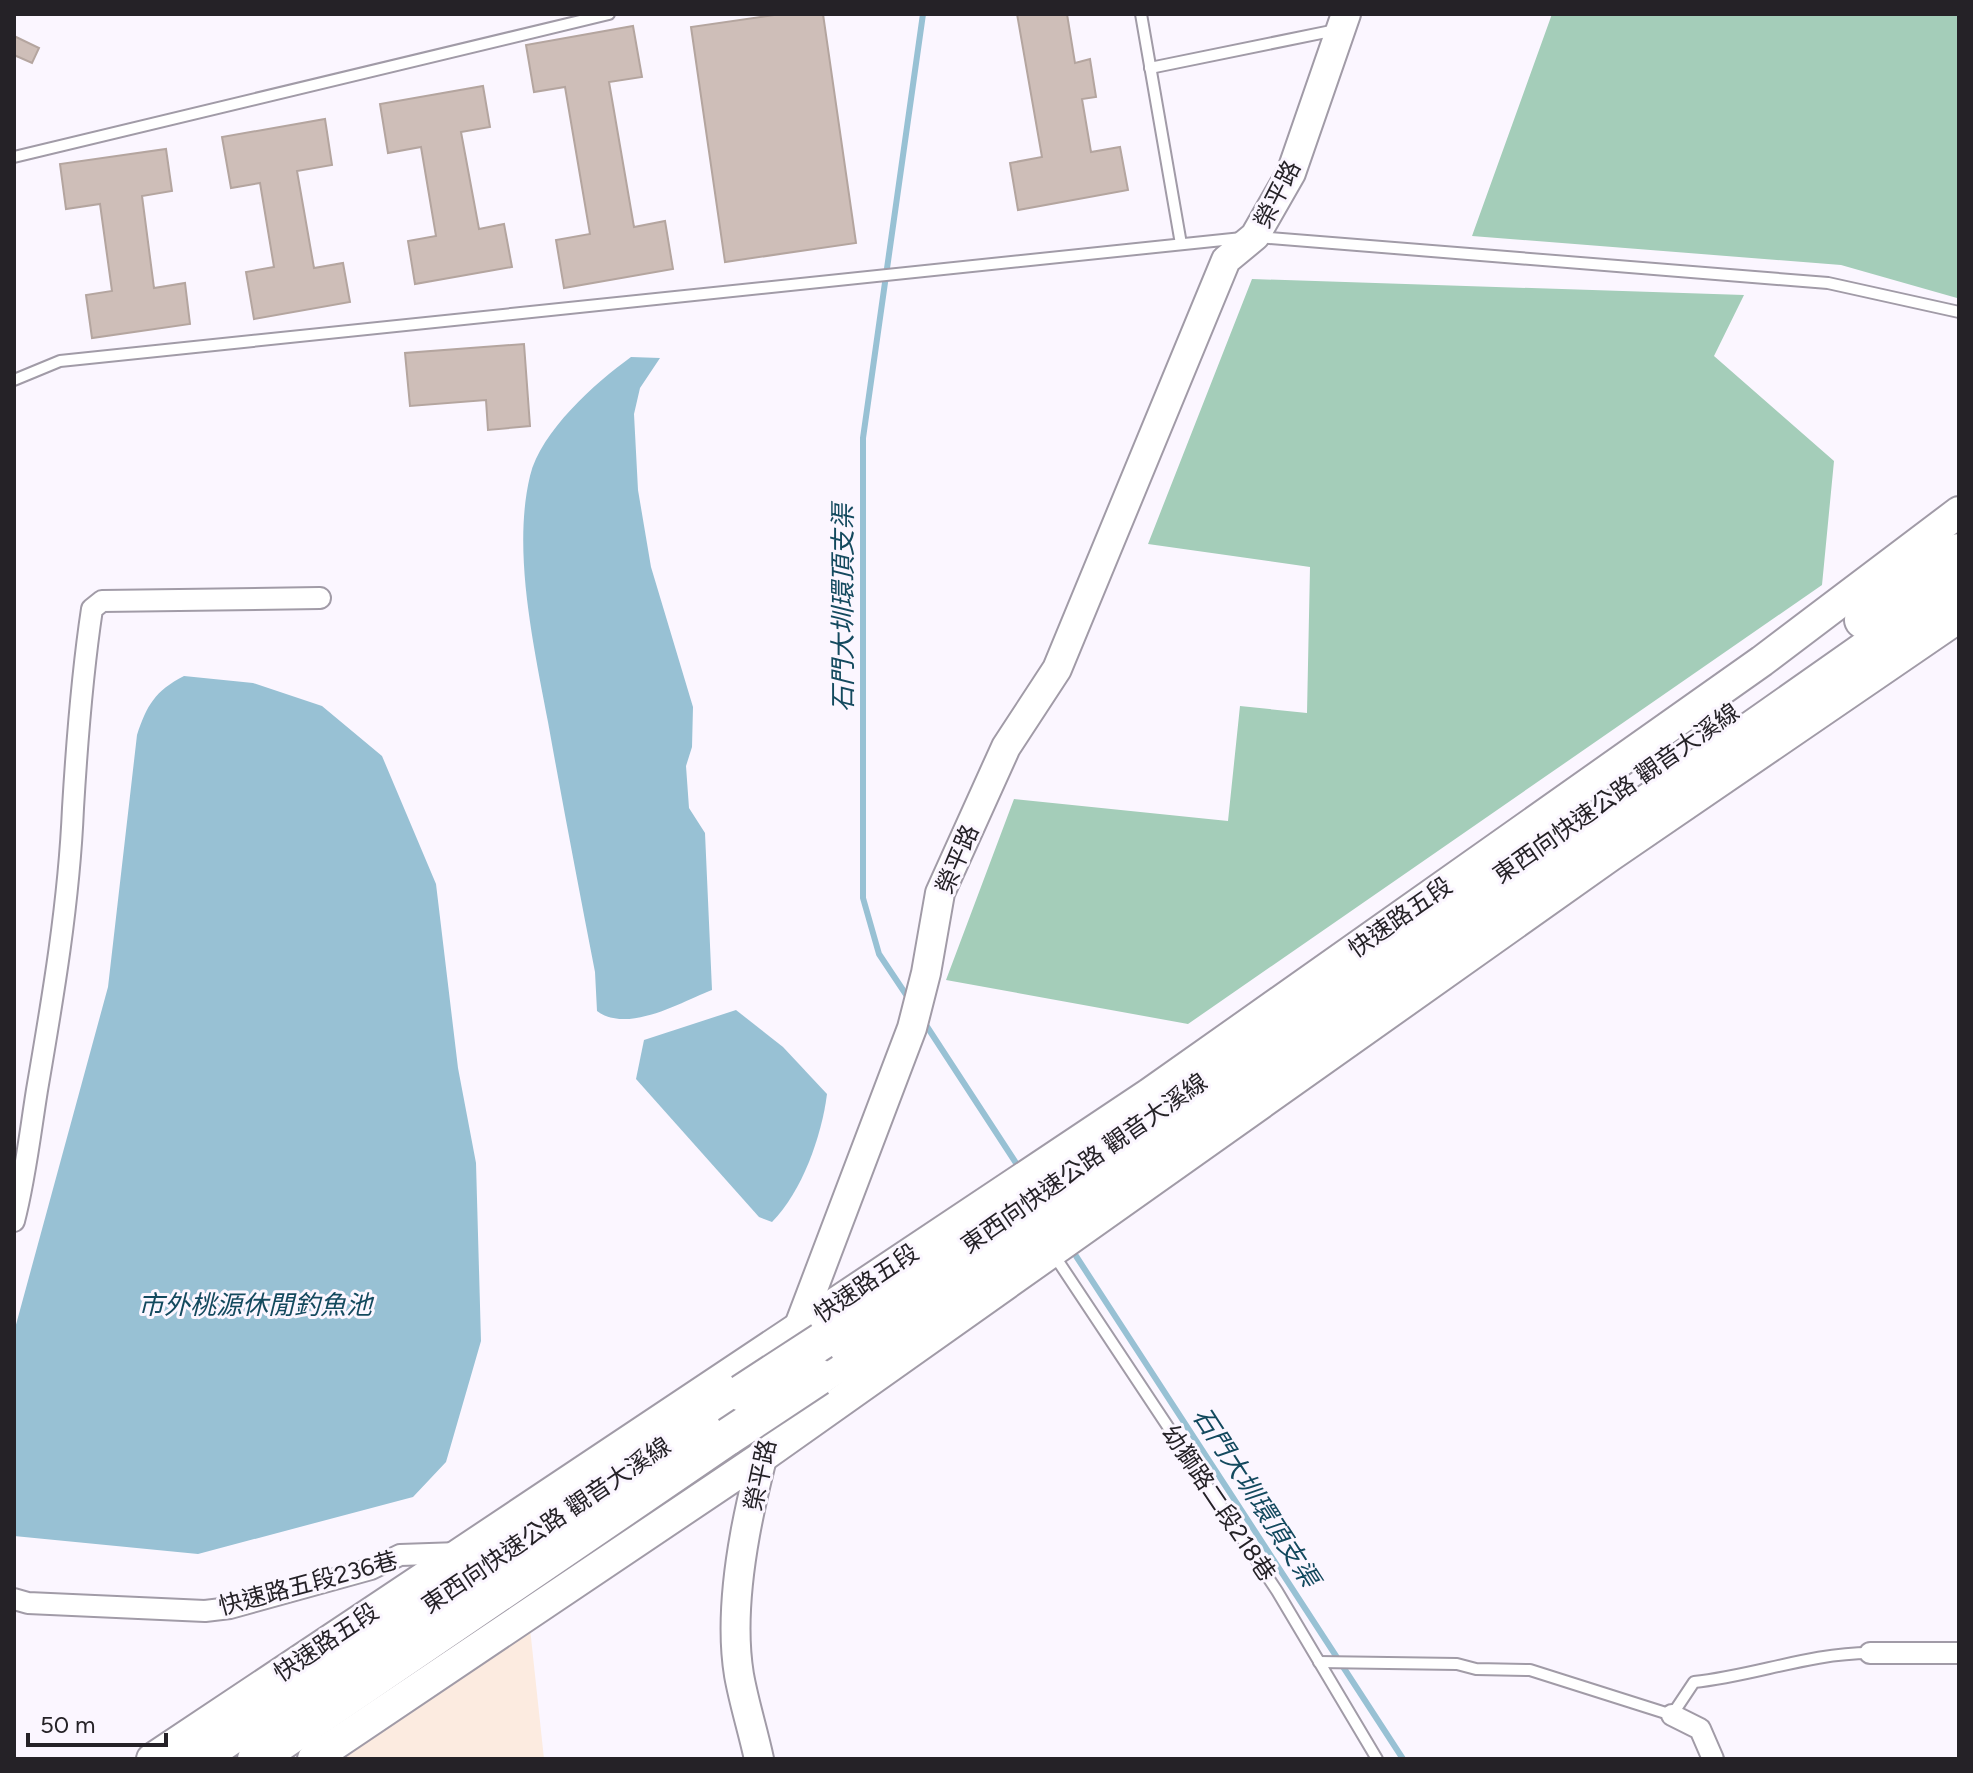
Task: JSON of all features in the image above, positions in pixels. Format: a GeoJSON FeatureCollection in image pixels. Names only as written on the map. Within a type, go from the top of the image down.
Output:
{"type":"FeatureCollection","features":[{"type":"Feature","properties":{"kind":"highway","name":"東西向快速公路 觀音大溪線"},"geometry":{"type":"LineString","coordinates":[[197,1759],[809,1335],[1046,1217],[1959,552]]}},
{"type":"Feature","properties":{"kind":"highway","name":"東西向快速公路 觀音大溪線"},"geometry":{"type":"LineString","coordinates":[[256,1759],[818,1377],[1959,584]]}},
{"type":"Feature","properties":{"kind":"main road","name":"快速路五段"},"geometry":{"type":"LineString","coordinates":[[152,1759],[459,1553],[809,1335],[1762,661],[1959,512]]}},
{"type":"Feature","properties":{"kind":"main road"},"geometry":{"type":"LineString","coordinates":[[313,1759],[762,1457],[1046,1217],[1610,856],[1959,617]]}},
{"type":"Feature","properties":{"kind":"street","name":"榮平路"},"geometry":{"type":"LineString","coordinates":[[759,1759],[739,1673],[735,1599],[762,1457],[809,1335],[914,1017],[926,973],[940,893],[1006,747],[1057,669],[1226,260],[1255,236],[1291,173],[1343,22]]}},
{"type":"Feature","properties":{"kind":"street"},"geometry":{"type":"LineString","coordinates":[[14,1221],[58,969],[74,806],[73,777],[84,692],[82,671],[92,609],[102,601],[320,598]]}},
{"type":"Feature","properties":{"kind":"street","name":"快速路五段236巷"},"geometry":{"type":"LineString","coordinates":[[14,1599],[190,1610],[230,1608],[371,1569],[400,1555],[459,1553]]}},
{"type":"Feature","properties":{"kind":"street"},"geometry":{"type":"LineString","coordinates":[[1870,1653],[1959,1653]]}},
{"type":"Feature","properties":{"kind":"street"},"geometry":{"type":"LineString","coordinates":[[1672,1715],[1700,1729],[1713,1759]]}},
{"type":"Feature","properties":{"kind":"lane"},"geometry":{"type":"LineString","coordinates":[[14,157],[609,14]]}},
{"type":"Feature","properties":{"kind":"lane"},"geometry":{"type":"LineString","coordinates":[[1141,14],[1181,244]]}},
{"type":"Feature","properties":{"kind":"lane"},"geometry":{"type":"LineString","coordinates":[[1150,68],[1343,22]]}},
{"type":"Feature","properties":{"kind":"lane"},"geometry":{"type":"LineString","coordinates":[[14,380],[60,361],[1255,236],[1828,283],[1959,312]]}},
{"type":"Feature","properties":{"kind":"lane","name":"幼獅路二段218巷"},"geometry":{"type":"LineString","coordinates":[[1046,1217],[1277,1591],[1325,1662],[1377,1759]]}},
{"type":"Feature","properties":{"kind":"lane"},"geometry":{"type":"LineString","coordinates":[[1325,1662],[1457,1664],[1476,1669],[1530,1670],[1672,1715],[1694,1682],[1740,1677],[1831,1653],[1870,1653]]}},
{"type":"Feature","properties":{"kind":"shaded area"},"geometry":{"type":"Polygon","coordinates":[[[529,1619],[544,1759],[327,1759],[529,1619]]]}},
{"type":"Feature","properties":{"kind":"green space"},"geometry":{"type":"Polygon","coordinates":[[[1552,14],[1959,14],[1957,298],[1841,265],[1472,236],[1552,14]]]}},
{"type":"Feature","properties":{"kind":"green space"},"geometry":{"type":"Polygon","coordinates":[[[1252,279],[1744,295],[1714,356],[1834,461],[1822,585],[1188,1024],[946,980],[1014,799],[1228,821],[1240,706],[1307,713],[1310,567],[1148,544],[1252,279]]]}},
{"type":"Feature","properties":{"kind":"water"},"geometry":{"type":"Polygon","coordinates":[[[631,357],[660,358],[640,388],[634,414],[638,490],[651,567],[693,707],[692,747],[686,766],[689,808],[705,833],[712,990],[654,1014],[624,1019],[597,1011],[595,972],[531,631],[523,536],[530,476],[545,442],[586,394],[631,357]]]}},
{"type":"Feature","properties":{"kind":"water","name":"市外桃源休閒釣魚池"},"geometry":{"type":"Polygon","coordinates":[[[184,676],[253,683],[322,706],[382,756],[436,884],[458,1068],[476,1163],[481,1341],[446,1462],[413,1497],[198,1554],[14,1536],[14,1332],[108,987],[137,735],[153,700],[184,676]]]}},
{"type":"Feature","properties":{"kind":"water"},"geometry":{"type":"Polygon","coordinates":[[[736,1010],[783,1047],[827,1094],[821,1127],[809,1162],[793,1195],[772,1222],[759,1217],[636,1079],[644,1040],[736,1010]]]}},
{"type":"Feature","properties":{"kind":"building"},"geometry":{"type":"Polygon","coordinates":[[[781,14],[823,14],[856,243],[725,262],[691,27],[781,14]]]}},
{"type":"Feature","properties":{"kind":"building"},"geometry":{"type":"Polygon","coordinates":[[[1017,14],[1067,14],[1075,63],[1090,59],[1096,97],[1082,99],[1091,152],[1120,147],[1128,190],[1018,210],[1010,163],[1042,157],[1017,14]]]}},
{"type":"Feature","properties":{"kind":"building"},"geometry":{"type":"Polygon","coordinates":[[[633,26],[642,77],[609,82],[634,227],[665,221],[673,269],[564,288],[556,240],[590,234],[565,87],[534,92],[526,45],[633,26]]]}},
{"type":"Feature","properties":{"kind":"building"},"geometry":{"type":"Polygon","coordinates":[[[14,36],[39,48],[32,63],[14,55],[14,36]]]}},
{"type":"Feature","properties":{"kind":"building"},"geometry":{"type":"Polygon","coordinates":[[[483,86],[490,127],[461,132],[479,229],[504,224],[512,267],[415,284],[408,241],[436,236],[421,147],[388,153],[380,104],[483,86]]]}},
{"type":"Feature","properties":{"kind":"building"},"geometry":{"type":"Polygon","coordinates":[[[325,119],[332,165],[297,171],[314,268],[343,263],[350,302],[254,319],[246,272],[274,267],[260,183],[231,188],[222,137],[325,119]]]}},
{"type":"Feature","properties":{"kind":"building"},"geometry":{"type":"Polygon","coordinates":[[[166,149],[172,191],[142,196],[154,288],[185,283],[190,324],[92,338],[86,295],[112,291],[100,204],[66,209],[60,164],[166,149]]]}},
{"type":"Feature","properties":{"kind":"building"},"geometry":{"type":"Polygon","coordinates":[[[524,344],[530,426],[488,430],[486,400],[410,406],[405,353],[524,344]]]}},
{"type":"Feature","properties":{"kind":"waterway","name":"石門大圳環頂支渠"},"geometry":{"type":"LineString","coordinates":[[909,999],[879,954],[863,898],[863,438],[923,14]]}},
{"type":"Feature","properties":{"kind":"waterway","name":"石門大圳環頂支渠"},"geometry":{"type":"LineString","coordinates":[[924,1022],[1016,1163]]}},
{"type":"Feature","properties":{"kind":"waterway","name":"石門大圳環頂支渠"},"geometry":{"type":"LineString","coordinates":[[1076,1256],[1403,1759]]}}]}
